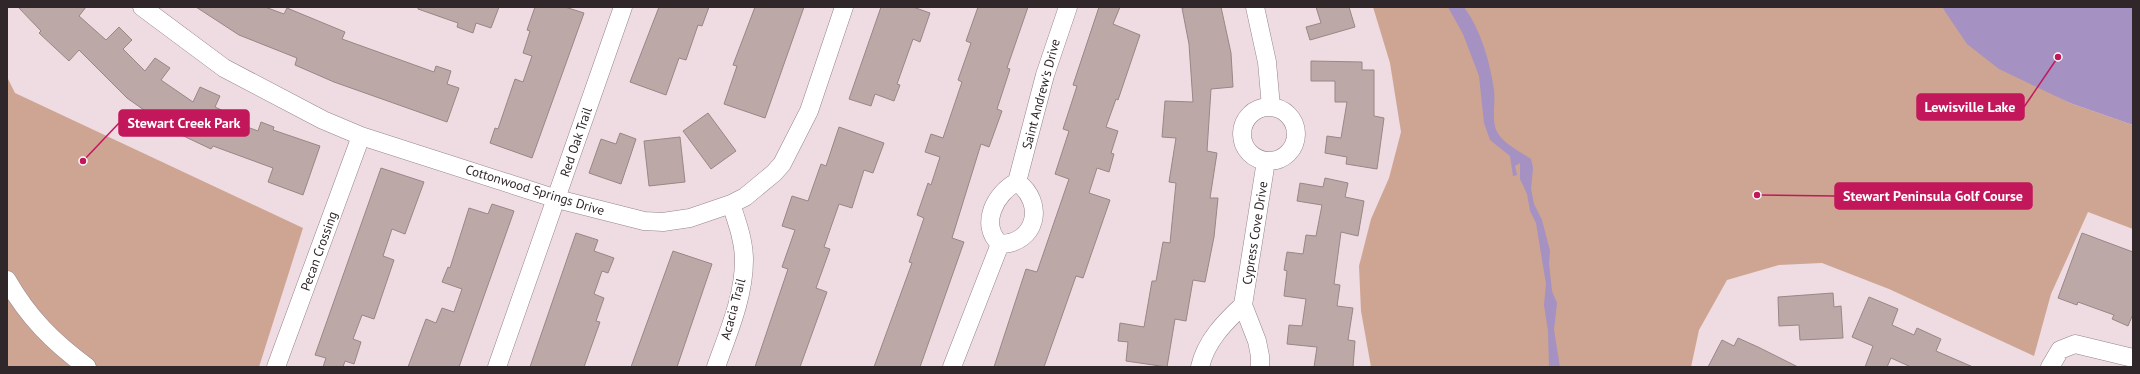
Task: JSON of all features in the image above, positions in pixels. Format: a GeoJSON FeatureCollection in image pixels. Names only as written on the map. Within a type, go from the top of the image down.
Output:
{"type":"FeatureCollection","features":[{"type":"Feature","properties":{"kind":"street","name":"Cottonwood Springs Drive"},"geometry":{"type":"LineString","coordinates":[[142,7],[224,68],[323,120],[361,136],[557,199],[650,221],[690,218],[731,204],[758,188],[782,164],[809,111],[844,7]]}},
{"type":"Feature","properties":{"kind":"street","name":"Red Oak Trail"},"geometry":{"type":"LineString","coordinates":[[497,367],[623,7]]}},
{"type":"Feature","properties":{"kind":"street","name":"Saint Andrew's Drive"},"geometry":{"type":"LineString","coordinates":[[1017,182],[1045,75],[1068,7]]}},
{"type":"Feature","properties":{"kind":"street"},"geometry":{"type":"LineString","coordinates":[[1255,7],[1266,55],[1271,107]]}},
{"type":"Feature","properties":{"kind":"street"},"geometry":{"type":"LineString","coordinates":[[1271,107],[1281,109],[1290,116],[1295,125],[1296,136],[1293,146],[1287,155],[1277,160],[1266,161],[1257,158],[1249,151],[1244,142],[1242,132],[1245,122],[1251,113],[1260,108],[1271,107]]}},
{"type":"Feature","properties":{"kind":"street","name":"Pecan Crossing"},"geometry":{"type":"LineString","coordinates":[[276,367],[361,136]]}},
{"type":"Feature","properties":{"kind":"street","name":"Cypress Cove Drive"},"geometry":{"type":"LineString","coordinates":[[1242,305],[1266,161]]}},
{"type":"Feature","properties":{"kind":"street"},"geometry":{"type":"LineString","coordinates":[[1017,182],[1025,188],[1033,200],[1035,211],[1033,222],[1017,240],[1009,244],[1000,244],[994,238],[991,230],[992,210],[1001,193],[1017,182]]}},
{"type":"Feature","properties":{"kind":"street","name":"Acacia Trail"},"geometry":{"type":"LineString","coordinates":[[716,367],[732,321],[742,284],[744,260],[741,236],[731,204]]}},
{"type":"Feature","properties":{"kind":"street"},"geometry":{"type":"LineString","coordinates":[[952,367],[1000,244]]}},
{"type":"Feature","properties":{"kind":"street"},"geometry":{"type":"LineString","coordinates":[[7,280],[27,310],[43,330],[62,349],[87,367]]}},
{"type":"Feature","properties":{"kind":"street"},"geometry":{"type":"LineString","coordinates":[[1200,367],[1209,343],[1220,328],[1242,305],[1257,341],[1260,356],[1260,367]]}},
{"type":"Feature","properties":{"kind":"street"},"geometry":{"type":"LineString","coordinates":[[2050,367],[2060,350],[2075,344],[2133,358]]}},
{"type":"Feature","properties":{"kind":"shaded area"},"geometry":{"type":"Polygon","coordinates":[[[1373,7],[1942,7],[1949,16],[2045,90],[2070,103],[2133,125],[2133,229],[2088,212],[2051,294],[2034,356],[1889,289],[1822,263],[1779,265],[1727,280],[1699,330],[1691,367],[1371,367],[1361,311],[1359,266],[1371,219],[1389,178],[1401,132],[1390,63],[1373,7]]]}},
{"type":"Feature","properties":{"kind":"shaded area"},"geometry":{"type":"Polygon","coordinates":[[[1448,7],[1464,7],[1480,36],[1487,57],[1494,90],[1494,119],[1496,130],[1502,139],[1531,159],[1533,168],[1531,189],[1534,204],[1542,220],[1550,251],[1549,263],[1552,291],[1557,303],[1554,330],[1560,367],[1549,367],[1548,331],[1544,305],[1546,284],[1536,223],[1530,211],[1527,194],[1520,179],[1520,163],[1515,166],[1517,175],[1513,176],[1510,156],[1490,140],[1484,123],[1479,76],[1463,34],[1448,7]]]}},
{"type":"Feature","properties":{"kind":"shaded area"},"geometry":{"type":"Polygon","coordinates":[[[1942,7],[2133,7],[2133,125],[2070,103],[1999,69],[1967,44],[1942,7]]]}},
{"type":"Feature","properties":{"kind":"shaded area"},"geometry":{"type":"Polygon","coordinates":[[[7,77],[15,93],[303,228],[259,367],[7,367],[7,77]]]}},
{"type":"Feature","properties":{"kind":"building"},"geometry":{"type":"Polygon","coordinates":[[[18,7],[86,7],[79,16],[106,40],[119,27],[132,40],[123,49],[145,71],[155,58],[170,68],[161,80],[193,102],[200,87],[220,96],[215,107],[228,113],[226,119],[258,131],[261,122],[274,127],[273,130],[320,146],[303,195],[268,182],[273,168],[213,146],[211,149],[175,132],[127,98],[79,50],[69,61],[39,33],[41,31],[18,7]]]}},
{"type":"Feature","properties":{"kind":"building"},"geometry":{"type":"Polygon","coordinates":[[[196,7],[265,7],[284,14],[287,8],[345,32],[342,39],[434,72],[436,66],[451,71],[447,84],[459,88],[447,122],[334,82],[295,65],[297,58],[239,35],[196,7]]]}},
{"type":"Feature","properties":{"kind":"building"},"geometry":{"type":"Polygon","coordinates":[[[418,7],[499,7],[491,28],[476,23],[473,33],[457,27],[458,23],[418,9],[418,7]]]}},
{"type":"Feature","properties":{"kind":"building"},"geometry":{"type":"Polygon","coordinates":[[[535,7],[565,7],[584,13],[532,158],[490,143],[495,128],[498,129],[515,79],[523,82],[532,56],[523,53],[530,31],[527,30],[535,7]]]}},
{"type":"Feature","properties":{"kind":"building"},"geometry":{"type":"Polygon","coordinates":[[[659,7],[709,7],[702,26],[698,25],[686,60],[679,58],[666,95],[630,82],[659,7]]]}},
{"type":"Feature","properties":{"kind":"building"},"geometry":{"type":"Polygon","coordinates":[[[755,7],[804,7],[765,118],[724,104],[737,66],[733,65],[755,7]]]}},
{"type":"Feature","properties":{"kind":"building"},"geometry":{"type":"Polygon","coordinates":[[[881,7],[913,7],[930,13],[920,42],[913,39],[897,84],[900,85],[894,101],[875,94],[871,106],[849,99],[881,7]]]}},
{"type":"Feature","properties":{"kind":"building"},"geometry":{"type":"Polygon","coordinates":[[[978,7],[1028,7],[1007,68],[1010,69],[997,109],[1002,111],[989,147],[981,144],[952,238],[964,242],[920,367],[874,367],[912,263],[909,262],[924,218],[917,215],[928,183],[931,185],[940,157],[925,152],[931,134],[943,138],[962,82],[958,80],[971,43],[966,41],[978,7]]]}},
{"type":"Feature","properties":{"kind":"building"},"geometry":{"type":"Polygon","coordinates":[[[1099,7],[1120,7],[1113,24],[1140,35],[1118,100],[1116,99],[1106,127],[1118,131],[1111,153],[1114,154],[1109,172],[1097,168],[1089,193],[1110,200],[1083,278],[1076,276],[1044,367],[994,367],[1026,269],[1037,272],[1069,179],[1055,174],[1069,131],[1063,129],[1077,86],[1073,85],[1099,7]]]}},
{"type":"Feature","properties":{"kind":"building"},"geometry":{"type":"Polygon","coordinates":[[[1221,7],[1231,53],[1233,87],[1211,89],[1207,151],[1217,153],[1210,198],[1218,198],[1214,237],[1205,282],[1193,280],[1186,321],[1175,319],[1167,367],[1126,361],[1128,342],[1118,341],[1120,323],[1144,327],[1152,281],[1156,281],[1163,242],[1170,243],[1176,183],[1169,182],[1176,138],[1162,137],[1165,101],[1193,102],[1189,44],[1182,8],[1221,7]]]}},
{"type":"Feature","properties":{"kind":"building"},"geometry":{"type":"Polygon","coordinates":[[[1316,7],[1349,7],[1355,27],[1310,40],[1306,27],[1321,23],[1316,7]]]}},
{"type":"Feature","properties":{"kind":"building"},"geometry":{"type":"Polygon","coordinates":[[[1311,61],[1362,62],[1362,70],[1374,70],[1374,116],[1384,118],[1377,169],[1346,164],[1347,157],[1325,153],[1327,136],[1341,138],[1347,102],[1335,102],[1335,81],[1311,81],[1311,61]]]}},
{"type":"Feature","properties":{"kind":"building"},"geometry":{"type":"Polygon","coordinates":[[[708,113],[736,151],[711,169],[683,131],[708,113]]]}},
{"type":"Feature","properties":{"kind":"building"},"geometry":{"type":"Polygon","coordinates":[[[839,127],[884,143],[873,173],[864,170],[852,208],[839,204],[824,247],[830,249],[816,288],[827,292],[800,367],[755,367],[788,269],[782,267],[795,230],[782,226],[792,196],[808,201],[821,164],[826,166],[839,127]]]}},
{"type":"Feature","properties":{"kind":"building"},"geometry":{"type":"Polygon","coordinates":[[[620,133],[636,139],[621,184],[589,173],[601,139],[616,144],[620,133]]]}},
{"type":"Feature","properties":{"kind":"building"},"geometry":{"type":"Polygon","coordinates":[[[680,137],[685,182],[649,186],[644,141],[680,137]]]}},
{"type":"Feature","properties":{"kind":"building"},"geometry":{"type":"Polygon","coordinates":[[[381,168],[424,182],[405,234],[392,229],[383,256],[394,260],[374,319],[362,315],[353,339],[361,342],[354,364],[345,361],[343,367],[323,367],[326,358],[315,355],[381,168]]]}},
{"type":"Feature","properties":{"kind":"building"},"geometry":{"type":"Polygon","coordinates":[[[1325,178],[1348,183],[1345,197],[1364,201],[1358,236],[1341,232],[1334,284],[1340,285],[1337,306],[1353,308],[1348,340],[1355,341],[1353,367],[1314,367],[1317,347],[1287,344],[1289,325],[1302,326],[1306,299],[1284,296],[1287,271],[1284,270],[1287,252],[1303,254],[1306,235],[1316,236],[1322,205],[1297,201],[1300,183],[1323,187],[1325,178]]]}},
{"type":"Feature","properties":{"kind":"building"},"geometry":{"type":"Polygon","coordinates":[[[492,204],[514,211],[459,367],[408,367],[426,319],[436,323],[442,308],[454,312],[462,289],[442,282],[448,267],[450,268],[469,208],[488,214],[492,204]]]}},
{"type":"Feature","properties":{"kind":"building"},"geometry":{"type":"Polygon","coordinates":[[[576,233],[598,240],[594,251],[614,258],[608,273],[602,271],[594,294],[604,298],[596,321],[600,322],[584,367],[530,367],[576,233]]]}},
{"type":"Feature","properties":{"kind":"building"},"geometry":{"type":"Polygon","coordinates":[[[2082,233],[2133,252],[2133,314],[2128,326],[2112,319],[2114,315],[2078,302],[2077,305],[2058,298],[2082,233]]]}},
{"type":"Feature","properties":{"kind":"building"},"geometry":{"type":"Polygon","coordinates":[[[673,251],[712,264],[677,367],[631,367],[673,251]]]}},
{"type":"Feature","properties":{"kind":"building"},"geometry":{"type":"Polygon","coordinates":[[[1833,293],[1834,307],[1841,306],[1843,338],[1800,340],[1799,325],[1779,326],[1778,297],[1833,293]]]}},
{"type":"Feature","properties":{"kind":"building"},"geometry":{"type":"Polygon","coordinates":[[[1869,297],[1898,309],[1892,325],[1914,335],[1917,328],[1941,339],[1936,351],[1973,367],[1911,367],[1891,358],[1887,367],[1865,367],[1873,346],[1852,337],[1869,297]]]}},
{"type":"Feature","properties":{"kind":"building"},"geometry":{"type":"Polygon","coordinates":[[[1738,338],[1798,367],[1708,367],[1722,340],[1734,346],[1738,338]]]}},
{"type":"Feature","properties":{"kind":"place","name":"Lewisville Lake"},"geometry":{"type":"Point","coordinates":[2058,57]}},
{"type":"Feature","properties":{"kind":"place","name":"Stewart Creek Park"},"geometry":{"type":"Point","coordinates":[83,161]}},
{"type":"Feature","properties":{"kind":"place","name":"Stewart Peninsula Golf Course"},"geometry":{"type":"Point","coordinates":[1757,195]}}]}
